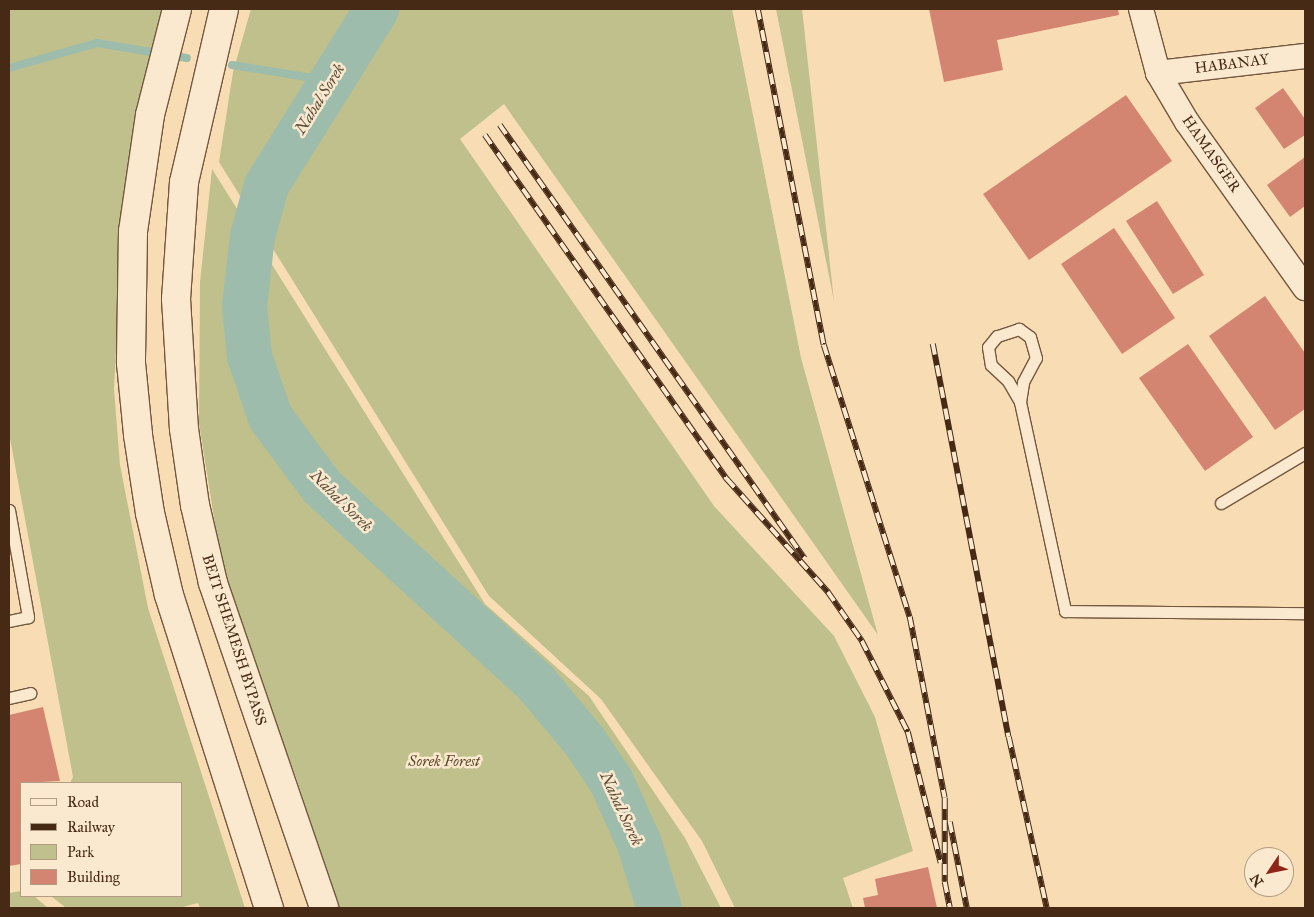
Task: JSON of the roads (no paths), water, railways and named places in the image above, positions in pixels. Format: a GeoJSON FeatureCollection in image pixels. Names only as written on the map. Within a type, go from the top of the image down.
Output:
{"type":"FeatureCollection","features":[{"type":"Feature","properties":{"kind":"main road"},"geometry":{"type":"LineString","coordinates":[[176,9],[150,114],[134,222],[131,344],[138,426],[150,513],[170,595],[269,908]]}},
{"type":"Feature","properties":{"kind":"main road","name":"BEIT SHEMESH BYPASS"},"geometry":{"type":"LineString","coordinates":[[224,9],[184,182],[176,299],[184,429],[195,505],[213,583],[324,908]]}},
{"type":"Feature","properties":{"kind":"street","name":"HAMASGER"},"geometry":{"type":"LineString","coordinates":[[1141,9],[1158,73],[1187,122],[1305,288]]}},
{"type":"Feature","properties":{"kind":"street","name":"HABANAY"},"geometry":{"type":"LineString","coordinates":[[1158,73],[1305,56]]}},
{"type":"Feature","properties":{"kind":"lane"},"geometry":{"type":"LineString","coordinates":[[1020,402],[1022,382],[1036,358],[1030,337],[1019,329],[997,336],[988,347],[991,365],[1008,381],[1020,402],[1065,611],[1305,613]]}},
{"type":"Feature","properties":{"kind":"lane"},"geometry":{"type":"LineString","coordinates":[[1221,503],[1305,453]]}},
{"type":"Feature","properties":{"kind":"lane"},"geometry":{"type":"LineString","coordinates":[[9,510],[28,617],[9,621]]}},
{"type":"Feature","properties":{"kind":"lane"},"geometry":{"type":"LineString","coordinates":[[9,698],[30,693]]}},
{"type":"Feature","properties":{"kind":"waterway","name":"Nahal Sorek"},"geometry":{"type":"LineString","coordinates":[[376,9],[266,185],[252,236],[244,305],[249,356],[270,417],[321,486],[535,682],[585,742],[611,781],[638,841],[659,908]]}},
{"type":"Feature","properties":{"kind":"waterway"},"geometry":{"type":"LineString","coordinates":[[9,68],[97,43],[187,58]]}},
{"type":"Feature","properties":{"kind":"waterway"},"geometry":{"type":"LineString","coordinates":[[232,65],[331,81]]}},
{"type":"Feature","properties":{"kind":"railway"},"geometry":{"type":"LineString","coordinates":[[758,9],[824,345],[910,617],[945,798],[945,882],[950,908]]}},
{"type":"Feature","properties":{"kind":"railway"},"geometry":{"type":"LineString","coordinates":[[500,125],[805,559]]}},
{"type":"Feature","properties":{"kind":"railway"},"geometry":{"type":"LineString","coordinates":[[485,135],[727,479],[828,592],[862,641],[908,732],[941,863]]}},
{"type":"Feature","properties":{"kind":"railway"},"geometry":{"type":"LineString","coordinates":[[933,344],[1009,737],[1047,908]]}},
{"type":"Feature","properties":{"kind":"railway"},"geometry":{"type":"LineString","coordinates":[[950,822],[967,908]]}},
{"type":"Feature","properties":{"kind":"park label","name":"Sorek Forest"},"geometry":{"type":"Point","coordinates":[444,762]}}]}
